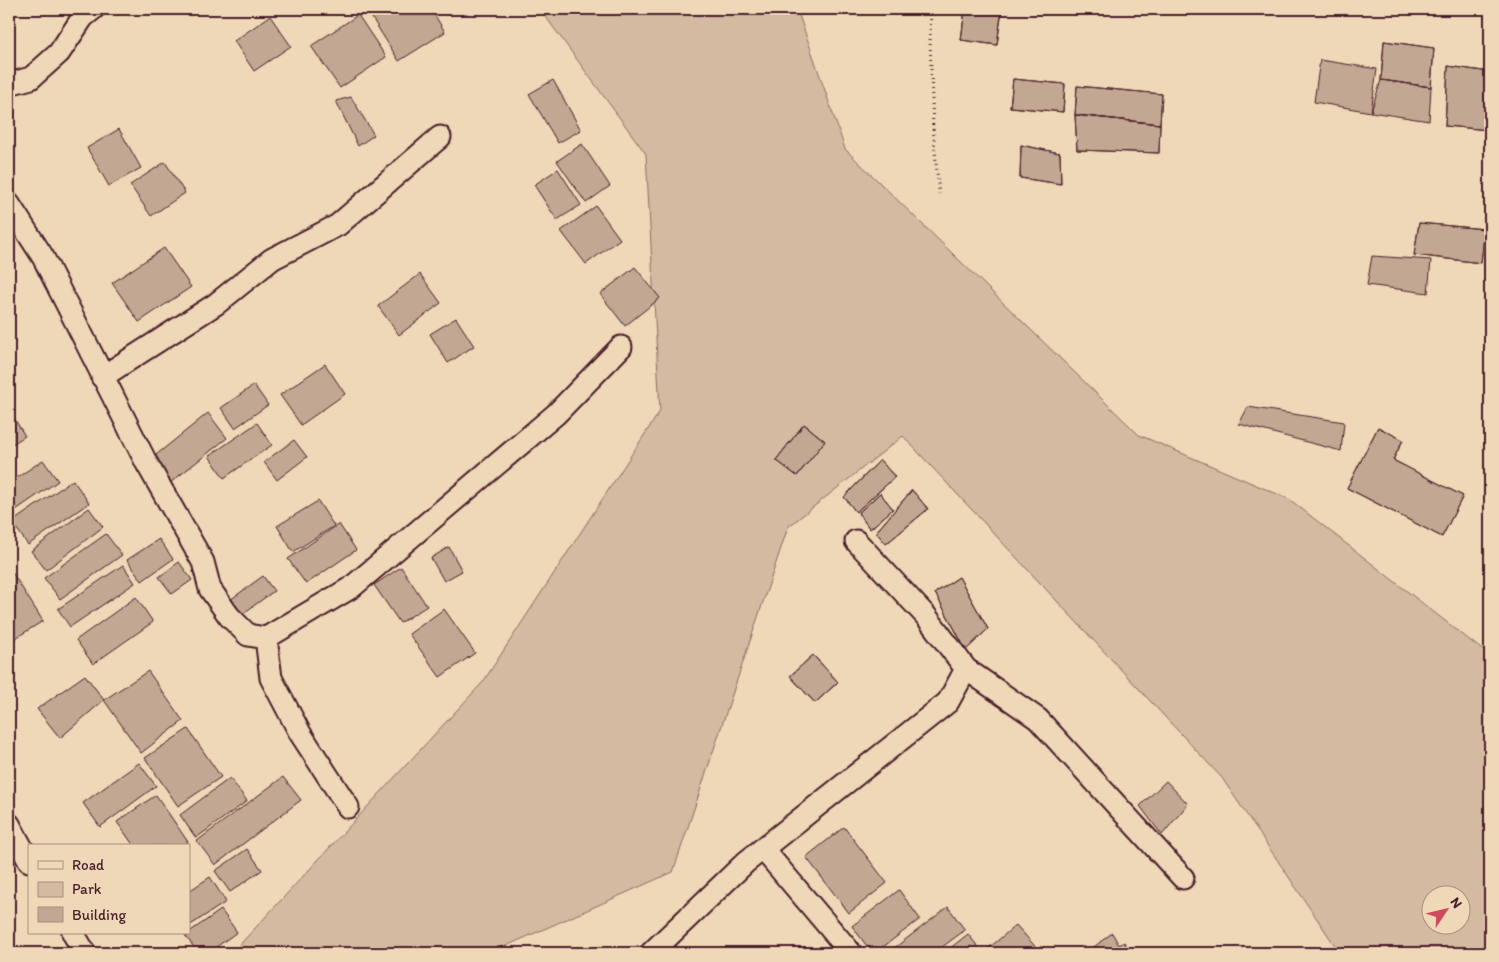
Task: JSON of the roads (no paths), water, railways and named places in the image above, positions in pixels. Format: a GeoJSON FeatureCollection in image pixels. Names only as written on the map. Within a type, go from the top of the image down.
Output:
{"type":"FeatureCollection","features":[{"type":"Feature","properties":{"kind":"street"},"geometry":{"type":"LineString","coordinates":[[9,84],[31,78],[59,53],[83,17],[92,9]]}},
{"type":"Feature","properties":{"kind":"street"},"geometry":{"type":"LineString","coordinates":[[102,377],[216,304],[272,259],[338,225],[440,137]]}},
{"type":"Feature","properties":{"kind":"street"},"geometry":{"type":"LineString","coordinates":[[9,204],[43,257],[146,462],[203,562],[210,588],[228,616],[248,635],[266,638],[352,586],[556,414],[621,347]]}},
{"type":"Feature","properties":{"kind":"street"},"geometry":{"type":"LineString","coordinates":[[856,541],[926,616],[966,669],[1038,719],[1183,878]]}},
{"type":"Feature","properties":{"kind":"street"},"geometry":{"type":"LineString","coordinates":[[266,638],[272,678],[300,733],[348,807]]}},
{"type":"Feature","properties":{"kind":"street"},"geometry":{"type":"LineString","coordinates":[[651,953],[746,862],[948,702],[966,669]]}},
{"type":"Feature","properties":{"kind":"street"},"geometry":{"type":"LineString","coordinates":[[9,824],[28,859]]}},
{"type":"Feature","properties":{"kind":"street"},"geometry":{"type":"LineString","coordinates":[[763,849],[851,953]]}},
{"type":"Feature","properties":{"kind":"street"},"geometry":{"type":"LineString","coordinates":[[74,934],[85,953]]}}]}
